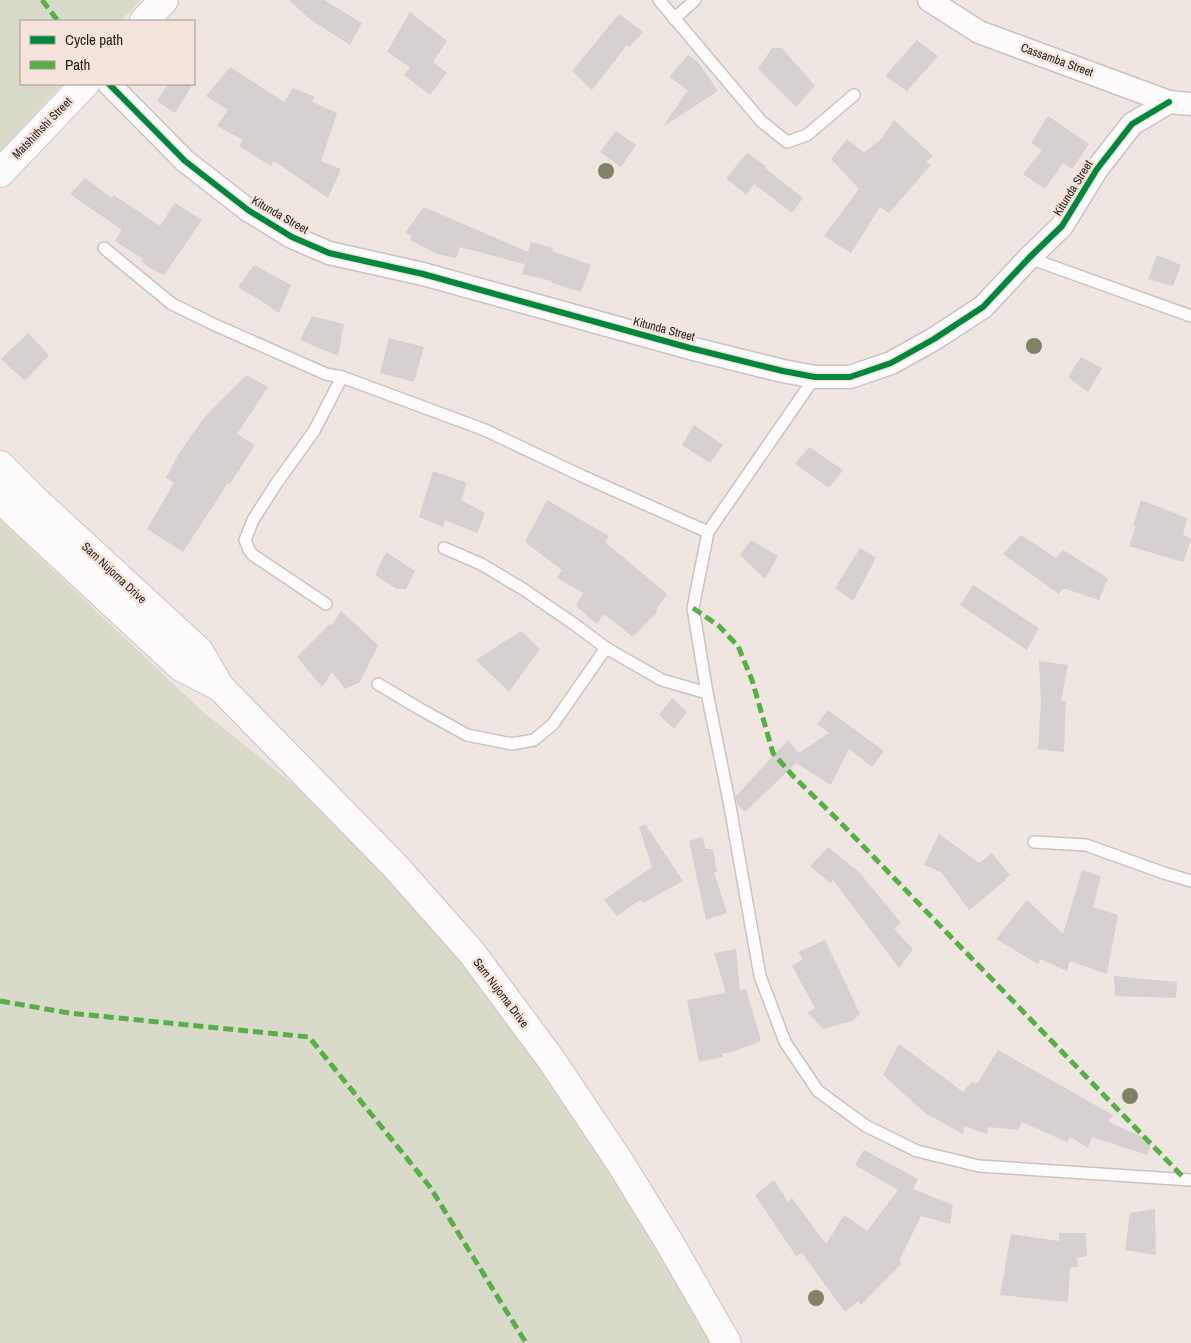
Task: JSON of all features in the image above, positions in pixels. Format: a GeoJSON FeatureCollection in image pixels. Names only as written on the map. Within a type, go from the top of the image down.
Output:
{"type":"FeatureCollection","features":[{"type":"Feature","properties":{"kind":"main road"},"geometry":{"type":"LineString","coordinates":[[145,20],[164,0]]}},
{"type":"Feature","properties":{"kind":"main road","name":"Matshithshi Street"},"geometry":{"type":"LineString","coordinates":[[0,173],[84,85]]}},
{"type":"Feature","properties":{"kind":"main road","name":"Sam Nujoma Drive"},"geometry":{"type":"LineString","coordinates":[[0,465],[199,651],[220,687],[395,866],[472,953],[550,1058],[622,1164],[670,1242],[727,1343]]}},
{"type":"Feature","properties":{"kind":"main road","name":"Sam Nujoma Drive"},"geometry":{"type":"LineString","coordinates":[[0,499],[181,667],[220,687]]}},
{"type":"Feature","properties":{"kind":"street","name":"Cassamba Street"},"geometry":{"type":"LineString","coordinates":[[929,0],[979,32],[1169,102],[1191,104]]}},
{"type":"Feature","properties":{"kind":"street","name":"Kitunda Street"},"geometry":{"type":"LineString","coordinates":[[110,85],[185,161],[248,210],[292,237],[328,253],[423,274],[690,348],[815,377],[850,376],[891,363],[983,307],[1062,226],[1097,169],[1132,124],[1169,102]]}},
{"type":"Feature","properties":{"kind":"lane"},"geometry":{"type":"LineString","coordinates":[[658,0],[761,121],[787,142],[807,135],[854,95]]}},
{"type":"Feature","properties":{"kind":"lane"},"geometry":{"type":"LineString","coordinates":[[674,19],[695,0]]}},
{"type":"Feature","properties":{"kind":"lane"},"geometry":{"type":"LineString","coordinates":[[104,248],[172,304],[214,325],[326,374],[342,377],[485,430],[708,532]]}},
{"type":"Feature","properties":{"kind":"lane"},"geometry":{"type":"LineString","coordinates":[[1029,258],[1191,316]]}},
{"type":"Feature","properties":{"kind":"lane"},"geometry":{"type":"LineString","coordinates":[[326,604],[254,555],[249,550],[245,540],[253,520],[314,431],[342,377]]}},
{"type":"Feature","properties":{"kind":"lane"},"geometry":{"type":"LineString","coordinates":[[815,377],[708,532],[694,608],[707,693],[729,801],[760,976],[784,1042],[818,1091],[866,1126],[917,1151],[979,1166],[1191,1180]]}},
{"type":"Feature","properties":{"kind":"lane"},"geometry":{"type":"LineString","coordinates":[[444,548],[481,564],[523,589],[606,648],[662,680],[707,693]]}},
{"type":"Feature","properties":{"kind":"lane"},"geometry":{"type":"LineString","coordinates":[[378,684],[467,735],[512,744],[534,740],[553,724],[606,648]]}},
{"type":"Feature","properties":{"kind":"lane"},"geometry":{"type":"LineString","coordinates":[[1034,842],[1086,844],[1191,881]]}},
{"type":"Feature","properties":{"kind":"green space"},"geometry":{"type":"Polygon","coordinates":[[[0,0],[141,0],[122,20],[20,20],[20,85],[62,85],[0,151],[0,0]]]}},
{"type":"Feature","properties":{"kind":"green space"},"geometry":{"type":"Polygon","coordinates":[[[0,520],[202,711],[395,866],[472,953],[727,1343],[0,1343],[0,520]]]}},
{"type":"Feature","properties":{"kind":"building"},"geometry":{"type":"Polygon","coordinates":[[[289,0],[324,0],[362,23],[350,45],[311,20],[289,0]]]}},
{"type":"Feature","properties":{"kind":"building"},"geometry":{"type":"Polygon","coordinates":[[[410,12],[447,41],[433,62],[447,73],[430,95],[404,75],[410,67],[387,52],[410,12]]]}},
{"type":"Feature","properties":{"kind":"building"},"geometry":{"type":"Polygon","coordinates":[[[619,14],[643,32],[629,47],[627,45],[592,90],[572,71],[619,14]]]}},
{"type":"Feature","properties":{"kind":"building"},"geometry":{"type":"Polygon","coordinates":[[[917,40],[938,56],[907,91],[885,76],[917,40]]]}},
{"type":"Feature","properties":{"kind":"building"},"geometry":{"type":"Polygon","coordinates":[[[772,48],[782,48],[815,86],[796,107],[758,69],[772,48]]]}},
{"type":"Feature","properties":{"kind":"building"},"geometry":{"type":"Polygon","coordinates":[[[688,55],[698,62],[718,91],[664,126],[688,90],[669,77],[688,55]]]}},
{"type":"Feature","properties":{"kind":"building"},"geometry":{"type":"Polygon","coordinates":[[[230,67],[284,102],[293,88],[315,97],[312,102],[337,113],[321,161],[341,169],[328,198],[274,161],[271,166],[239,146],[243,140],[217,126],[228,110],[206,96],[230,67]]]}},
{"type":"Feature","properties":{"kind":"building"},"geometry":{"type":"Polygon","coordinates":[[[167,85],[192,85],[175,113],[157,101],[167,85]]]}},
{"type":"Feature","properties":{"kind":"building"},"geometry":{"type":"Polygon","coordinates":[[[1048,116],[1089,144],[1072,169],[1063,163],[1045,189],[1023,174],[1042,150],[1031,143],[1048,116]]]}},
{"type":"Feature","properties":{"kind":"building"},"geometry":{"type":"Polygon","coordinates":[[[894,120],[933,156],[926,162],[931,165],[889,213],[880,207],[851,253],[824,236],[859,189],[831,159],[847,139],[864,153],[881,139],[894,120]]]}},
{"type":"Feature","properties":{"kind":"building"},"geometry":{"type":"Polygon","coordinates":[[[616,131],[636,145],[621,167],[600,152],[616,131]]]}},
{"type":"Feature","properties":{"kind":"building"},"geometry":{"type":"Polygon","coordinates":[[[747,153],[766,166],[765,168],[803,198],[792,213],[754,184],[746,195],[726,178],[747,153]]]}},
{"type":"Feature","properties":{"kind":"building"},"geometry":{"type":"Polygon","coordinates":[[[85,178],[112,198],[114,195],[160,226],[175,203],[202,220],[164,275],[151,269],[141,261],[143,259],[115,241],[122,230],[70,194],[85,178]]]}},
{"type":"Feature","properties":{"kind":"building"},"geometry":{"type":"Polygon","coordinates":[[[424,207],[528,252],[524,264],[460,247],[456,258],[437,254],[410,240],[412,236],[405,233],[424,207]]]}},
{"type":"Feature","properties":{"kind":"building"},"geometry":{"type":"Polygon","coordinates":[[[531,242],[553,248],[552,251],[591,265],[581,292],[552,283],[552,281],[522,274],[531,242]]]}},
{"type":"Feature","properties":{"kind":"building"},"geometry":{"type":"Polygon","coordinates":[[[1157,255],[1181,265],[1173,286],[1148,279],[1157,255]]]}},
{"type":"Feature","properties":{"kind":"building"},"geometry":{"type":"Polygon","coordinates":[[[254,265],[291,285],[279,313],[238,287],[254,265]]]}},
{"type":"Feature","properties":{"kind":"building"},"geometry":{"type":"Polygon","coordinates":[[[312,316],[344,324],[338,356],[300,340],[312,316]]]}},
{"type":"Feature","properties":{"kind":"building"},"geometry":{"type":"Polygon","coordinates":[[[28,333],[49,355],[25,381],[1,359],[28,333]]]}},
{"type":"Feature","properties":{"kind":"building"},"geometry":{"type":"Polygon","coordinates":[[[389,338],[424,347],[414,382],[380,373],[389,338]]]}},
{"type":"Feature","properties":{"kind":"building"},"geometry":{"type":"Polygon","coordinates":[[[1081,357],[1102,368],[1088,392],[1068,377],[1081,357]]]}},
{"type":"Feature","properties":{"kind":"building"},"geometry":{"type":"Polygon","coordinates":[[[246,375],[268,387],[237,434],[255,445],[183,552],[147,529],[174,483],[166,478],[179,453],[204,418],[246,375]]]}},
{"type":"Feature","properties":{"kind":"building"},"geometry":{"type":"Polygon","coordinates":[[[694,425],[723,445],[710,463],[682,445],[694,425]]]}},
{"type":"Feature","properties":{"kind":"building"},"geometry":{"type":"Polygon","coordinates":[[[809,447],[843,470],[829,488],[795,464],[809,447]]]}},
{"type":"Feature","properties":{"kind":"building"},"geometry":{"type":"Polygon","coordinates":[[[433,471],[467,483],[461,500],[485,513],[477,533],[445,520],[443,527],[419,517],[433,471]]]}},
{"type":"Feature","properties":{"kind":"building"},"geometry":{"type":"Polygon","coordinates":[[[547,500],[609,536],[605,542],[667,594],[656,610],[658,611],[633,637],[604,614],[597,624],[576,606],[583,593],[557,578],[562,570],[525,542],[547,500]]]}},
{"type":"Feature","properties":{"kind":"building"},"geometry":{"type":"Polygon","coordinates":[[[1141,500],[1187,518],[1183,535],[1191,538],[1191,540],[1183,562],[1129,546],[1136,526],[1133,526],[1141,500]]]}},
{"type":"Feature","properties":{"kind":"building"},"geometry":{"type":"Polygon","coordinates":[[[1021,535],[1056,558],[1063,550],[1108,578],[1099,600],[1063,588],[1059,594],[1003,554],[1021,535]]]}},
{"type":"Feature","properties":{"kind":"building"},"geometry":{"type":"Polygon","coordinates":[[[751,540],[778,556],[765,579],[740,555],[751,540]]]}},
{"type":"Feature","properties":{"kind":"building"},"geometry":{"type":"Polygon","coordinates":[[[860,548],[876,558],[853,601],[835,588],[860,548]]]}},
{"type":"Feature","properties":{"kind":"building"},"geometry":{"type":"Polygon","coordinates":[[[386,552],[415,571],[406,589],[397,589],[375,575],[386,552]]]}},
{"type":"Feature","properties":{"kind":"building"},"geometry":{"type":"Polygon","coordinates":[[[973,585],[1039,628],[1027,650],[960,605],[973,585]]]}},
{"type":"Feature","properties":{"kind":"building"},"geometry":{"type":"Polygon","coordinates":[[[341,611],[378,645],[360,682],[345,689],[332,672],[322,687],[297,657],[330,624],[332,625],[341,611]]]}},
{"type":"Feature","properties":{"kind":"building"},"geometry":{"type":"Polygon","coordinates":[[[521,631],[540,649],[509,692],[476,660],[521,631]]]}},
{"type":"Feature","properties":{"kind":"building"},"geometry":{"type":"Polygon","coordinates":[[[1039,661],[1068,665],[1061,701],[1066,701],[1064,752],[1038,749],[1041,703],[1039,661]]]}},
{"type":"Feature","properties":{"kind":"building"},"geometry":{"type":"Polygon","coordinates":[[[672,698],[687,712],[674,729],[659,715],[672,698]]]}},
{"type":"Feature","properties":{"kind":"building"},"geometry":{"type":"Polygon","coordinates":[[[828,710],[884,751],[872,767],[849,749],[831,785],[796,763],[745,812],[737,804],[736,796],[788,740],[799,753],[829,733],[817,724],[828,710]]]}},
{"type":"Feature","properties":{"kind":"building"},"geometry":{"type":"Polygon","coordinates":[[[645,824],[683,881],[643,903],[640,900],[617,916],[604,900],[652,867],[639,827],[645,824]]]}},
{"type":"Feature","properties":{"kind":"building"},"geometry":{"type":"Polygon","coordinates":[[[939,834],[979,863],[992,853],[1010,875],[969,910],[941,872],[924,865],[939,834]]]}},
{"type":"Feature","properties":{"kind":"building"},"geometry":{"type":"Polygon","coordinates":[[[702,837],[706,849],[713,849],[717,872],[714,872],[727,913],[706,920],[689,841],[702,837]]]}},
{"type":"Feature","properties":{"kind":"building"},"geometry":{"type":"Polygon","coordinates":[[[828,847],[859,872],[901,923],[894,929],[913,949],[899,968],[833,880],[830,883],[810,866],[828,847]]]}},
{"type":"Feature","properties":{"kind":"building"},"geometry":{"type":"Polygon","coordinates":[[[1082,870],[1101,876],[1093,907],[1118,915],[1107,974],[1070,961],[1067,971],[1040,959],[1038,964],[996,939],[1027,900],[1063,934],[1082,870]]]}},
{"type":"Feature","properties":{"kind":"building"},"geometry":{"type":"Polygon","coordinates":[[[825,940],[860,1014],[852,1021],[823,1029],[808,1013],[815,1008],[792,966],[803,959],[798,952],[825,940]]]}},
{"type":"Feature","properties":{"kind":"building"},"geometry":{"type":"Polygon","coordinates":[[[736,949],[740,990],[746,989],[761,1041],[722,1054],[723,1057],[699,1062],[687,1000],[726,993],[714,953],[736,949]]]}},
{"type":"Feature","properties":{"kind":"building"},"geometry":{"type":"Polygon","coordinates":[[[1114,976],[1177,982],[1176,998],[1115,996],[1114,976]]]}},
{"type":"Feature","properties":{"kind":"building"},"geometry":{"type":"Polygon","coordinates":[[[899,1044],[963,1092],[971,1082],[977,1084],[998,1050],[1113,1115],[1108,1122],[1152,1141],[1147,1155],[1092,1137],[1088,1148],[1070,1137],[1067,1142],[1022,1122],[1018,1130],[988,1127],[987,1134],[964,1126],[963,1134],[925,1113],[883,1075],[899,1044]]]}},
{"type":"Feature","properties":{"kind":"building"},"geometry":{"type":"Polygon","coordinates":[[[864,1150],[918,1179],[913,1189],[953,1205],[950,1224],[921,1216],[899,1261],[902,1263],[861,1305],[858,1301],[845,1312],[802,1253],[796,1256],[755,1195],[774,1180],[788,1202],[792,1198],[826,1244],[844,1215],[867,1231],[898,1190],[855,1165],[864,1150]]]}},
{"type":"Feature","properties":{"kind":"building"},"geometry":{"type":"Polygon","coordinates":[[[1155,1209],[1156,1255],[1125,1250],[1130,1213],[1155,1209]]]}},
{"type":"Feature","properties":{"kind":"building"},"geometry":{"type":"Polygon","coordinates":[[[1059,1233],[1086,1233],[1087,1256],[1077,1258],[1078,1267],[1070,1268],[1068,1302],[1000,1295],[1011,1234],[1059,1241],[1059,1233]]]}},
{"type":"Feature","properties":{"kind":"marked path"},"geometry":{"type":"LineString","coordinates":[[42,0],[57,20]]}},
{"type":"Feature","properties":{"kind":"marked path"},"geometry":{"type":"LineString","coordinates":[[693,608],[719,626],[738,646],[752,680],[773,753],[793,776],[836,818],[1185,1179]]}},
{"type":"Feature","properties":{"kind":"marked path"},"geometry":{"type":"LineString","coordinates":[[0,1001],[69,1013],[309,1037],[430,1187],[526,1343]]}},
{"type":"Feature","properties":{"kind":"cycle path"},"geometry":{"type":"LineString","coordinates":[[110,85],[185,161],[248,210],[292,237],[329,253],[423,274],[690,348],[815,377],[850,377],[891,363],[934,339],[983,307],[1062,226],[1097,169],[1132,124],[1169,102]]}}]}
